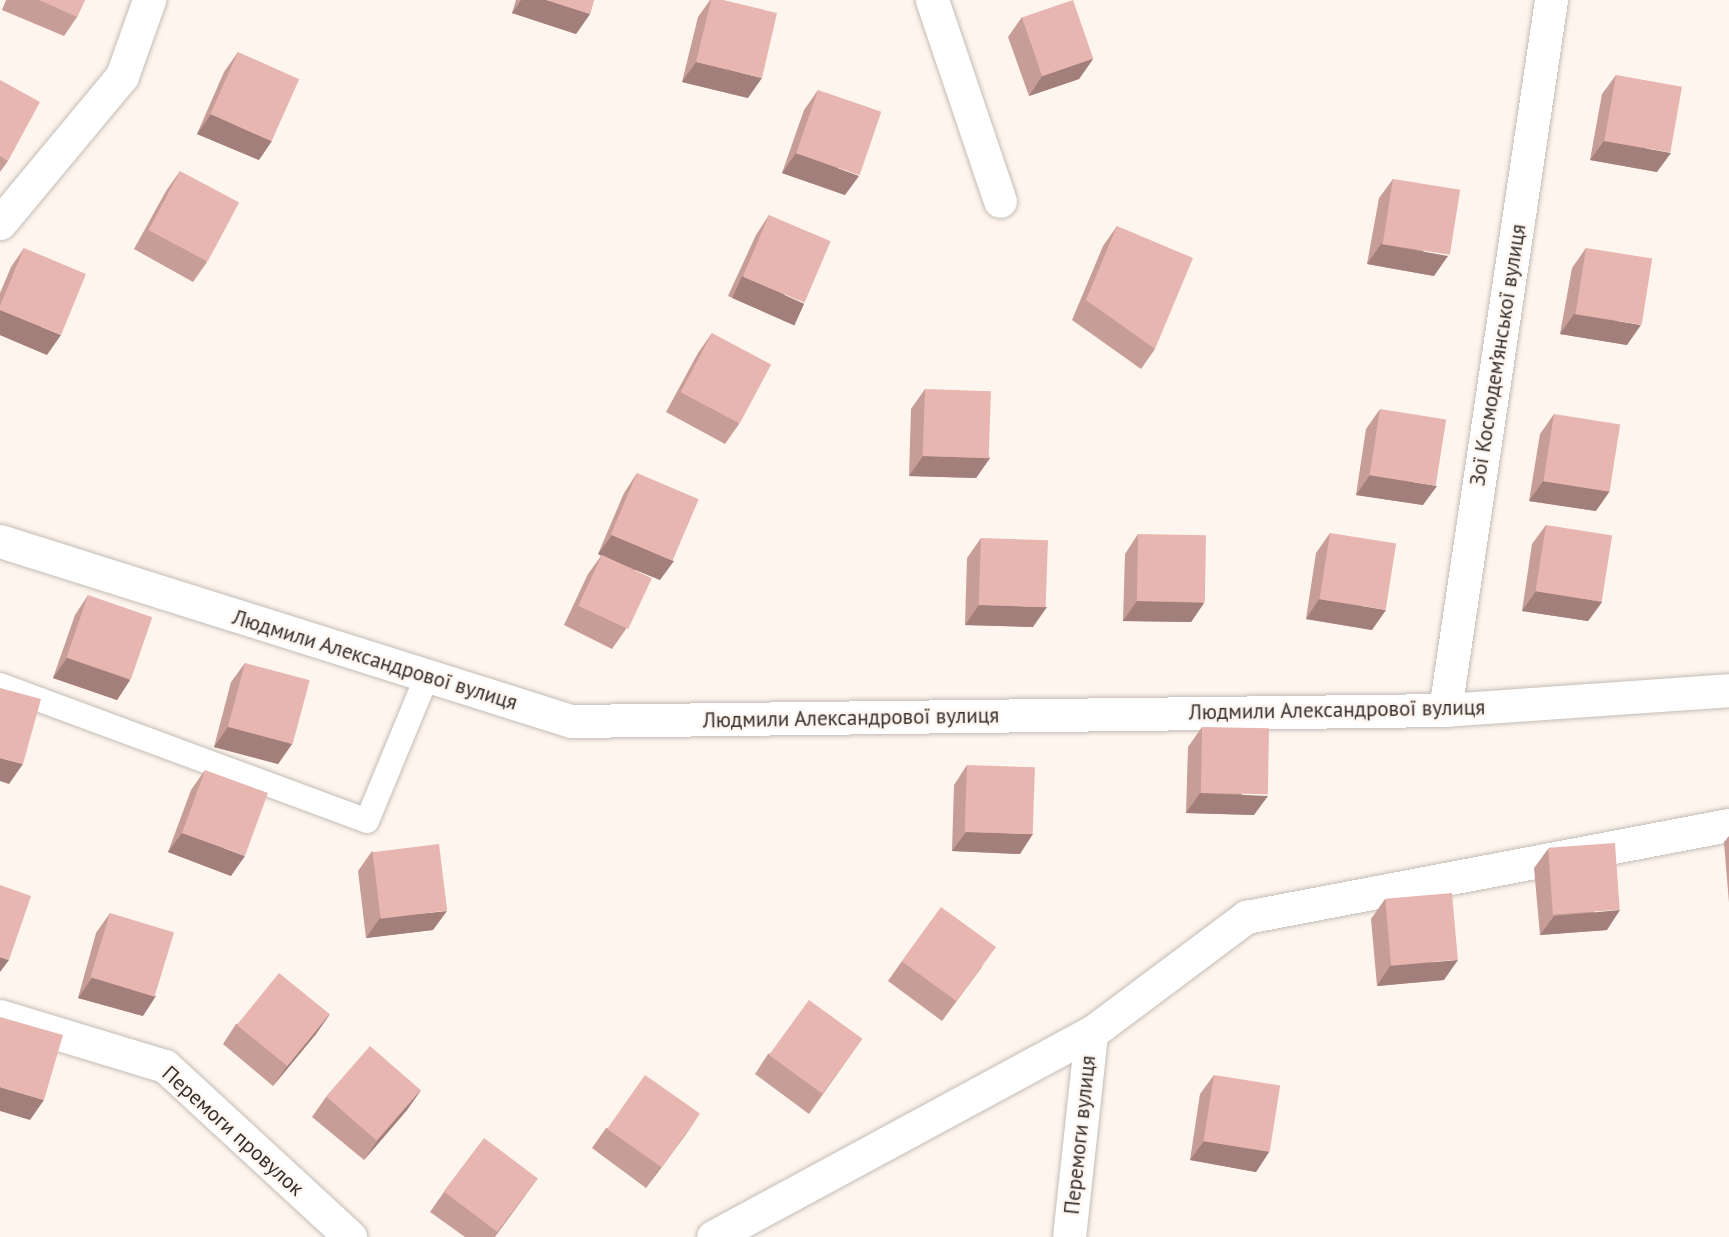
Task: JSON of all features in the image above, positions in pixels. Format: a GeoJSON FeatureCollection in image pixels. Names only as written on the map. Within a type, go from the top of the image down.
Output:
{"type":"FeatureCollection","features":[{"type":"Feature","properties":{"kind":"street"},"geometry":{"type":"LineString","coordinates":[[0,223],[122,76],[149,0]]}},
{"type":"Feature","properties":{"kind":"street","name":"Зої Космодем’янської вулиця"},"geometry":{"type":"LineString","coordinates":[[1444,710],[1551,0]]}},
{"type":"Feature","properties":{"kind":"street"},"geometry":{"type":"LineString","coordinates":[[927,2],[1000,201]]}},
{"type":"Feature","properties":{"kind":"street","name":"Людмили Александрової вулиця"},"geometry":{"type":"LineString","coordinates":[[0,541],[571,722],[1444,710],[1729,690]]}},
{"type":"Feature","properties":{"kind":"street"},"geometry":{"type":"LineString","coordinates":[[713,1237],[1091,1034],[1246,917],[1729,825]]}},
{"type":"Feature","properties":{"kind":"street","name":"Перемоги провулок"},"geometry":{"type":"LineString","coordinates":[[0,1016],[165,1066],[350,1237]]}},
{"type":"Feature","properties":{"kind":"street","name":"Перемоги вулиця"},"geometry":{"type":"LineString","coordinates":[[1070,1237],[1091,1034]]}},
{"type":"Feature","properties":{"kind":"lane"},"geometry":{"type":"LineString","coordinates":[[0,685],[368,822],[427,676]]}},
{"type":"Feature","properties":{"kind":"building"},"geometry":{"type":"Polygon","coordinates":[[[39,0],[85,0],[77,17],[39,0]]]}},
{"type":"Feature","properties":{"kind":"building"},"geometry":{"type":"Polygon","coordinates":[[[546,0],[594,0],[590,14],[546,0]]]}},
{"type":"Feature","properties":{"kind":"building"},"geometry":{"type":"Polygon","coordinates":[[[711,0],[723,0],[777,13],[762,78],[696,62],[711,0]]]}},
{"type":"Feature","properties":{"kind":"building"},"geometry":{"type":"Polygon","coordinates":[[[1073,0],[1093,59],[1042,76],[1022,18],[1073,0]]]}},
{"type":"Feature","properties":{"kind":"building"},"geometry":{"type":"Polygon","coordinates":[[[238,52],[299,79],[272,141],[210,114],[238,52]]]}},
{"type":"Feature","properties":{"kind":"building"},"geometry":{"type":"Polygon","coordinates":[[[1616,75],[1682,87],[1670,153],[1604,141],[1616,75]]]}},
{"type":"Feature","properties":{"kind":"building"},"geometry":{"type":"Polygon","coordinates":[[[0,80],[40,102],[8,161],[0,156],[0,80]]]}},
{"type":"Feature","properties":{"kind":"building"},"geometry":{"type":"Polygon","coordinates":[[[818,90],[881,112],[860,175],[796,153],[818,90]]]}},
{"type":"Feature","properties":{"kind":"building"},"geometry":{"type":"Polygon","coordinates":[[[180,171],[239,202],[208,262],[149,230],[180,171]]]}},
{"type":"Feature","properties":{"kind":"building"},"geometry":{"type":"Polygon","coordinates":[[[1393,179],[1460,190],[1450,255],[1383,244],[1393,179]]]}},
{"type":"Feature","properties":{"kind":"building"},"geometry":{"type":"Polygon","coordinates":[[[769,215],[831,241],[804,303],[743,277],[769,215]]]}},
{"type":"Feature","properties":{"kind":"building"},"geometry":{"type":"Polygon","coordinates":[[[1117,226],[1193,258],[1155,349],[1086,300],[1117,226]]]}},
{"type":"Feature","properties":{"kind":"building"},"geometry":{"type":"Polygon","coordinates":[[[24,248],[86,274],[61,335],[0,310],[24,248]]]}},
{"type":"Feature","properties":{"kind":"building"},"geometry":{"type":"Polygon","coordinates":[[[1586,248],[1652,258],[1642,325],[1576,314],[1586,248]]]}},
{"type":"Feature","properties":{"kind":"building"},"geometry":{"type":"Polygon","coordinates":[[[712,333],[771,364],[740,424],[681,392],[712,333]]]}},
{"type":"Feature","properties":{"kind":"building"},"geometry":{"type":"Polygon","coordinates":[[[925,389],[991,391],[989,458],[923,456],[925,389]]]}},
{"type":"Feature","properties":{"kind":"building"},"geometry":{"type":"Polygon","coordinates":[[[1380,409],[1446,419],[1436,486],[1370,475],[1380,409]]]}},
{"type":"Feature","properties":{"kind":"building"},"geometry":{"type":"Polygon","coordinates":[[[1554,414],[1620,424],[1610,492],[1543,481],[1554,414]]]}},
{"type":"Feature","properties":{"kind":"building"},"geometry":{"type":"Polygon","coordinates":[[[637,473],[699,499],[672,561],[611,535],[637,473]]]}},
{"type":"Feature","properties":{"kind":"building"},"geometry":{"type":"Polygon","coordinates":[[[1546,525],[1612,535],[1602,602],[1536,591],[1546,525]]]}},
{"type":"Feature","properties":{"kind":"building"},"geometry":{"type":"Polygon","coordinates":[[[1330,533],[1396,543],[1386,610],[1320,599],[1330,533]]]}},
{"type":"Feature","properties":{"kind":"building"},"geometry":{"type":"Polygon","coordinates":[[[1138,534],[1206,535],[1205,602],[1137,601],[1138,534]]]}},
{"type":"Feature","properties":{"kind":"building"},"geometry":{"type":"Polygon","coordinates":[[[981,538],[1048,540],[1046,607],[979,605],[981,538]]]}},
{"type":"Feature","properties":{"kind":"building"},"geometry":{"type":"Polygon","coordinates":[[[602,555],[652,578],[628,629],[578,606],[602,555]]]}},
{"type":"Feature","properties":{"kind":"building"},"geometry":{"type":"Polygon","coordinates":[[[88,595],[152,617],[131,680],[67,657],[88,595]]]}},
{"type":"Feature","properties":{"kind":"building"},"geometry":{"type":"Polygon","coordinates":[[[245,663],[310,680],[293,744],[228,727],[245,663]]]}},
{"type":"Feature","properties":{"kind":"building"},"geometry":{"type":"Polygon","coordinates":[[[0,688],[41,699],[23,764],[0,758],[0,688]]]}},
{"type":"Feature","properties":{"kind":"building"},"geometry":{"type":"Polygon","coordinates":[[[1202,727],[1269,728],[1268,794],[1201,793],[1202,727]]]}},
{"type":"Feature","properties":{"kind":"building"},"geometry":{"type":"Polygon","coordinates":[[[967,765],[1035,767],[1033,834],[965,832],[967,765]]]}},
{"type":"Feature","properties":{"kind":"building"},"geometry":{"type":"Polygon","coordinates":[[[205,770],[268,793],[245,856],[182,833],[205,770]]]}},
{"type":"Feature","properties":{"kind":"building"},"geometry":{"type":"Polygon","coordinates":[[[1615,843],[1620,910],[1553,915],[1548,848],[1615,843]]]}},
{"type":"Feature","properties":{"kind":"building"},"geometry":{"type":"Polygon","coordinates":[[[439,844],[447,911],[381,919],[372,852],[439,844]]]}},
{"type":"Feature","properties":{"kind":"building"},"geometry":{"type":"Polygon","coordinates":[[[0,885],[31,896],[9,960],[0,957],[0,885]]]}},
{"type":"Feature","properties":{"kind":"building"},"geometry":{"type":"Polygon","coordinates":[[[1452,893],[1458,960],[1391,966],[1385,899],[1452,893]]]}},
{"type":"Feature","properties":{"kind":"building"},"geometry":{"type":"Polygon","coordinates":[[[941,907],[996,947],[957,1001],[902,961],[941,907]]]}},
{"type":"Feature","properties":{"kind":"building"},"geometry":{"type":"Polygon","coordinates":[[[110,913],[174,933],[154,997],[90,977],[110,913]]]}},
{"type":"Feature","properties":{"kind":"building"},"geometry":{"type":"Polygon","coordinates":[[[279,973],[330,1014],[287,1066],[237,1025],[279,973]]]}},
{"type":"Feature","properties":{"kind":"building"},"geometry":{"type":"Polygon","coordinates":[[[809,1000],[862,1039],[822,1094],[769,1055],[809,1000]]]}},
{"type":"Feature","properties":{"kind":"building"},"geometry":{"type":"Polygon","coordinates":[[[0,1017],[63,1035],[44,1100],[0,1087],[0,1017]]]}},
{"type":"Feature","properties":{"kind":"building"},"geometry":{"type":"Polygon","coordinates":[[[370,1046],[421,1090],[377,1141],[326,1097],[370,1046]]]}},
{"type":"Feature","properties":{"kind":"building"},"geometry":{"type":"Polygon","coordinates":[[[645,1075],[700,1113],[662,1167],[607,1129],[645,1075]]]}},
{"type":"Feature","properties":{"kind":"building"},"geometry":{"type":"Polygon","coordinates":[[[1214,1075],[1280,1085],[1270,1152],[1204,1141],[1214,1075]]]}},
{"type":"Feature","properties":{"kind":"building"},"geometry":{"type":"Polygon","coordinates":[[[484,1138],[538,1178],[497,1232],[444,1192],[484,1138]]]}}]}
